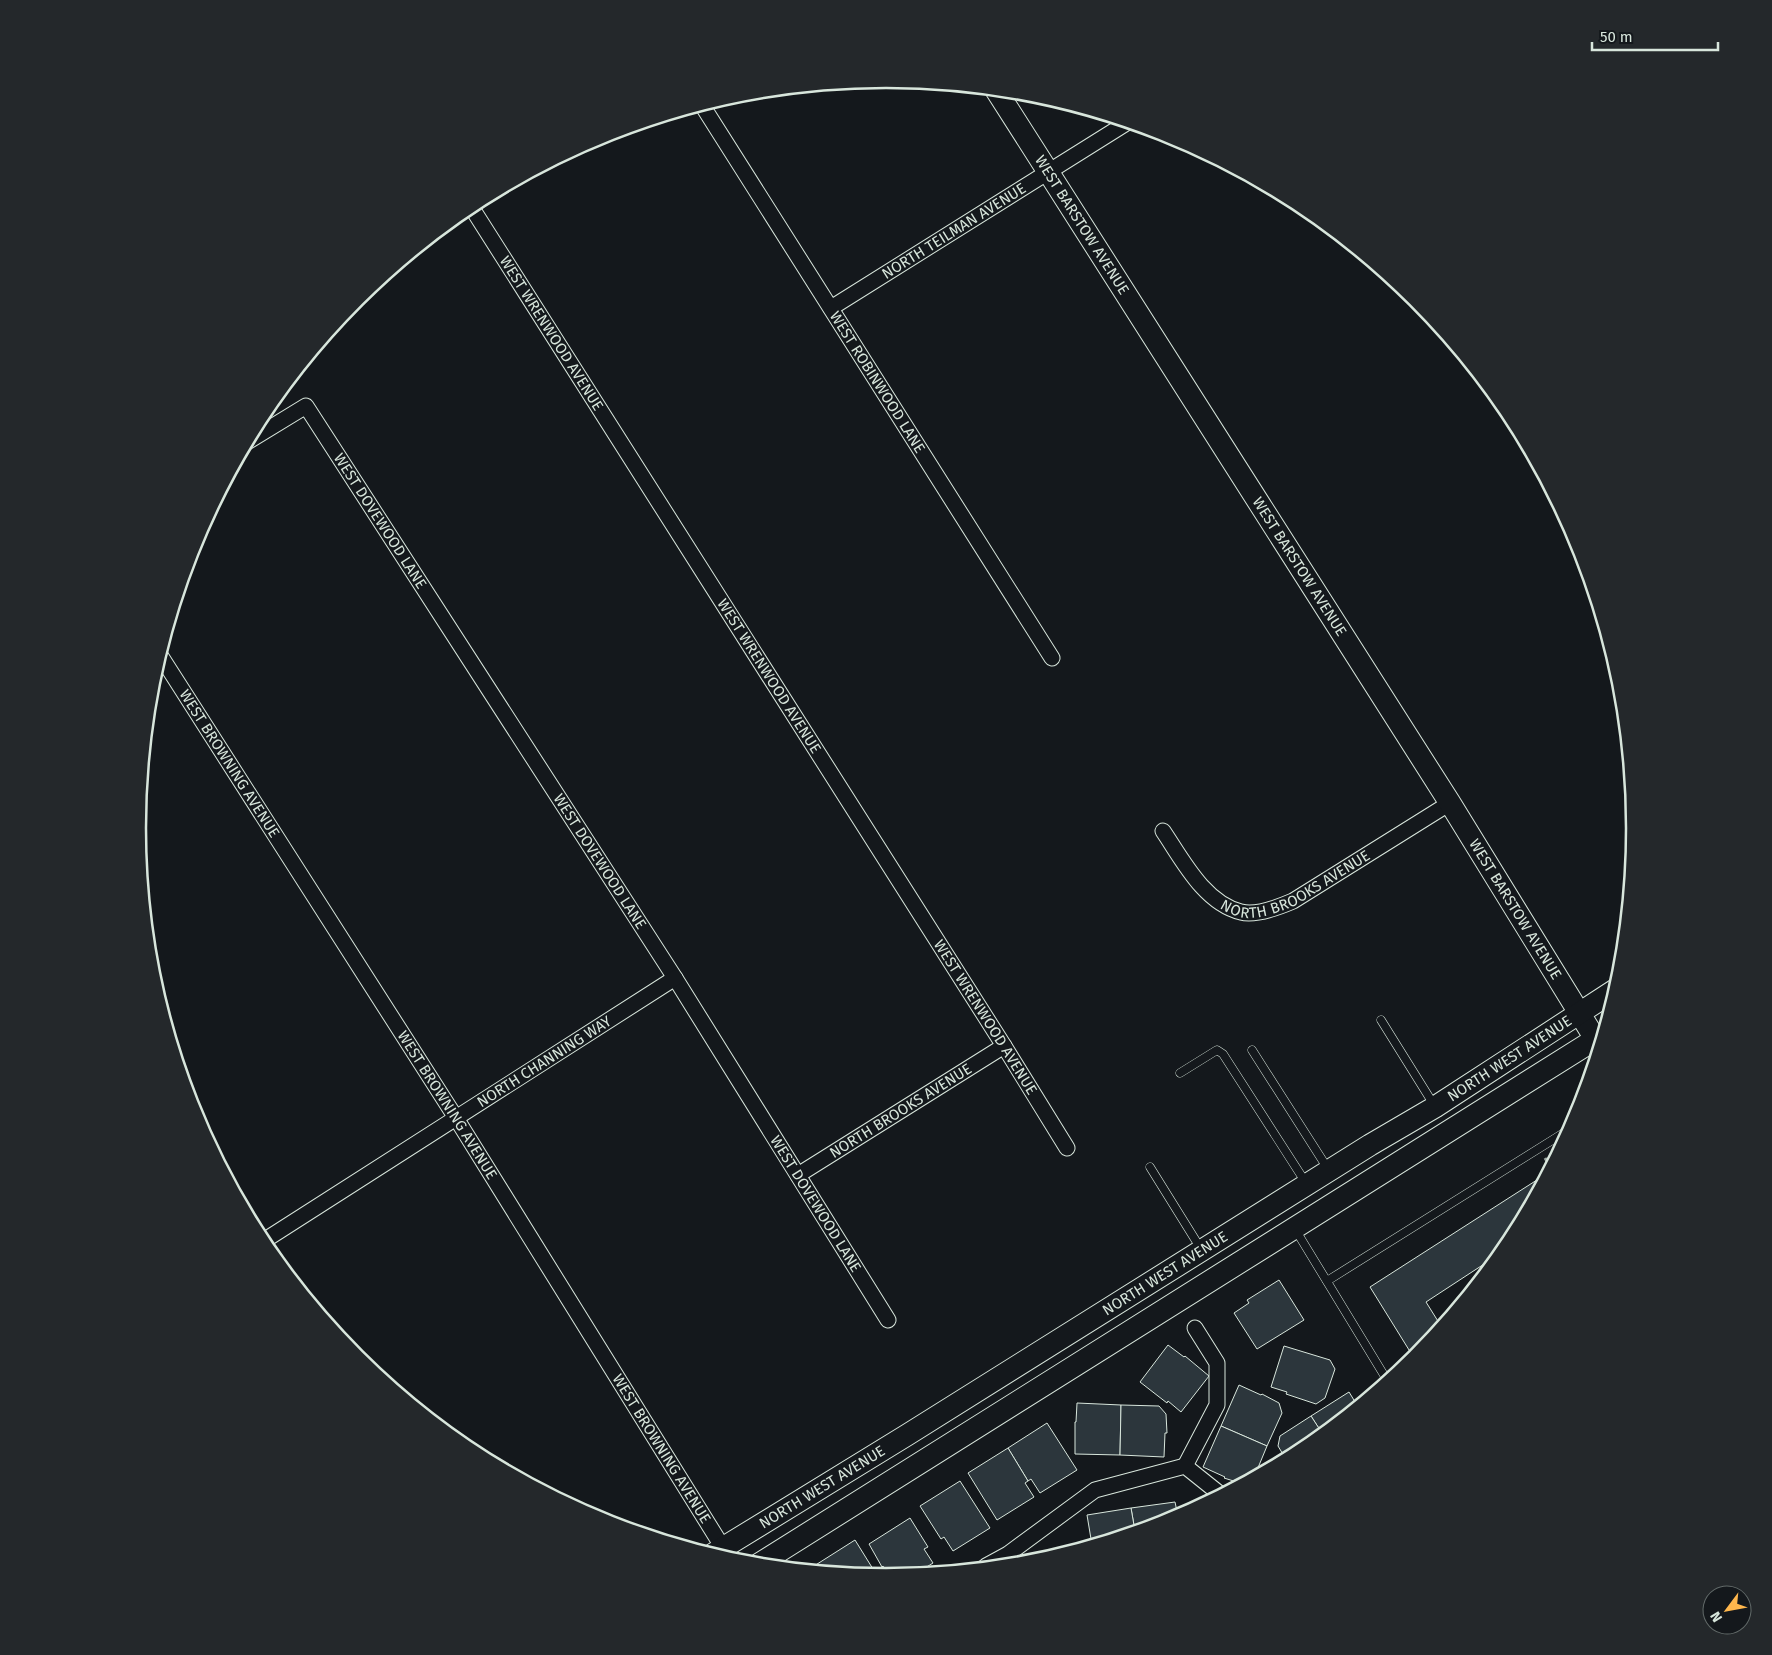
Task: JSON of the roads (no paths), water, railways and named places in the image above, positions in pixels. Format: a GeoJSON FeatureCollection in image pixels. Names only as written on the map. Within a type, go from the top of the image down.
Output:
{"type":"FeatureCollection","features":[{"type":"Feature","properties":{"kind":"main road","name":"WEST BARSTOW AVENUE"},"geometry":{"type":"LineString","coordinates":[[1000,97],[1450,803],[1579,1013],[1596,1036]]}},
{"type":"Feature","properties":{"kind":"main road","name":"NORTH WEST AVENUE"},"geometry":{"type":"LineString","coordinates":[[727,1550],[1202,1250],[1436,1107],[1607,995]]}},
{"type":"Feature","properties":{"kind":"main road","name":"NORTH WEST AVENUE"},"geometry":{"type":"LineString","coordinates":[[769,1558],[1294,1227],[1594,1043]]}},
{"type":"Feature","properties":{"kind":"street","name":"WEST ROBINWOOD LANE"},"geometry":{"type":"LineString","coordinates":[[705,110],[1052,658]]}},
{"type":"Feature","properties":{"kind":"street","name":"NORTH TEILMAN AVENUE"},"geometry":{"type":"LineString","coordinates":[[831,308],[1121,126]]}},
{"type":"Feature","properties":{"kind":"street","name":"WEST WRENWOOD AVENUE"},"geometry":{"type":"LineString","coordinates":[[475,212],[1067,1148]]}},
{"type":"Feature","properties":{"kind":"street","name":"WEST DOVEWOOD LANE"},"geometry":{"type":"LineString","coordinates":[[259,435],[306,406],[676,978],[888,1320]]}},
{"type":"Feature","properties":{"kind":"street","name":"WEST BROWNING AVENUE"},"geometry":{"type":"LineString","coordinates":[[165,663],[456,1118],[719,1548]]}},
{"type":"Feature","properties":{"kind":"street","name":"NORTH BROOKS AVENUE"},"geometry":{"type":"LineString","coordinates":[[1162,831],[1198,883],[1218,901],[1242,912],[1269,910],[1293,902],[1450,803]]}},
{"type":"Feature","properties":{"kind":"street","name":"NORTH CHANNING WAY"},"geometry":{"type":"LineString","coordinates":[[270,1237],[676,978]]}},
{"type":"Feature","properties":{"kind":"street","name":"NORTH BROOKS AVENUE"},"geometry":{"type":"LineString","coordinates":[[798,1175],[1004,1046]]}},
{"type":"Feature","properties":{"kind":"street"},"geometry":{"type":"LineString","coordinates":[[1001,1558],[1095,1490],[1185,1466],[1217,1405],[1217,1363],[1195,1328]]}},
{"type":"Feature","properties":{"kind":"street"},"geometry":{"type":"LineString","coordinates":[[1185,1466],[1215,1490]]}},
{"type":"Feature","properties":{"kind":"lane"},"geometry":{"type":"LineString","coordinates":[[1381,1020],[1436,1107]]}},
{"type":"Feature","properties":{"kind":"lane"},"geometry":{"type":"LineString","coordinates":[[1180,1073],[1217,1050],[1223,1054],[1307,1185]]}},
{"type":"Feature","properties":{"kind":"lane"},"geometry":{"type":"LineString","coordinates":[[1252,1050],[1329,1171]]}},
{"type":"Feature","properties":{"kind":"lane"},"geometry":{"type":"LineString","coordinates":[[1328,1281],[1559,1136]]}},
{"type":"Feature","properties":{"kind":"lane"},"geometry":{"type":"LineString","coordinates":[[1150,1167],[1202,1250]]}},
{"type":"Feature","properties":{"kind":"lane"},"geometry":{"type":"LineString","coordinates":[[1294,1227],[1385,1374]]}}]}
